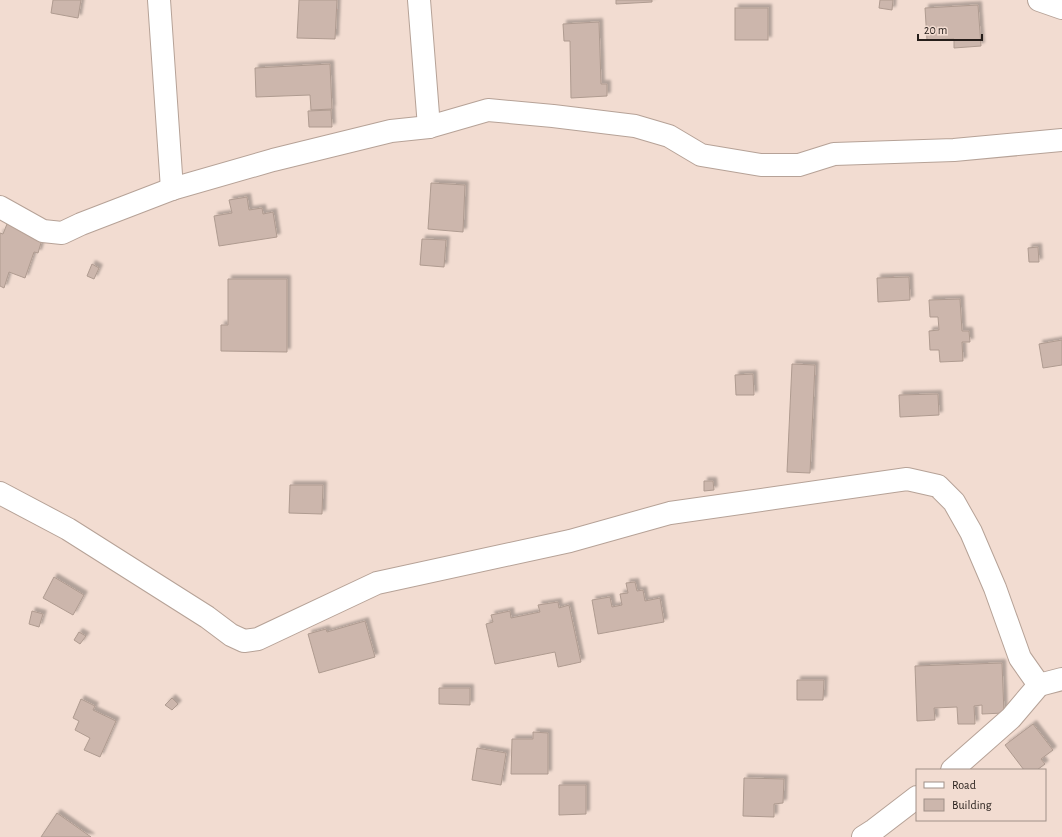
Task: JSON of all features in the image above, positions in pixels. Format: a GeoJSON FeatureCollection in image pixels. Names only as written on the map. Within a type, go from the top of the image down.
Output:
{"type":"FeatureCollection","features":[{"type":"Feature","properties":{"kind":"street"},"geometry":{"type":"LineString","coordinates":[[159,0],[172,189]]}},
{"type":"Feature","properties":{"kind":"street"},"geometry":{"type":"LineString","coordinates":[[419,0],[430,127]]}},
{"type":"Feature","properties":{"kind":"street"},"geometry":{"type":"LineString","coordinates":[[1039,0],[1062,8]]}},
{"type":"Feature","properties":{"kind":"street"},"geometry":{"type":"LineString","coordinates":[[0,207],[42,231],[62,233],[88,221],[172,189],[273,160],[391,131],[430,127],[488,110],[635,126],[669,136],[701,155],[761,165],[799,165],[834,154],[954,150],[1062,140]]}},
{"type":"Feature","properties":{"kind":"street"},"geometry":{"type":"LineString","coordinates":[[0,494],[68,529],[244,642],[258,639],[377,583],[570,541],[670,513],[907,479],[938,486],[954,502],[974,539],[995,588],[1020,658],[1038,685]]}},
{"type":"Feature","properties":{"kind":"street"},"geometry":{"type":"LineString","coordinates":[[953,769],[1011,718],[1038,685],[1062,679]]}},
{"type":"Feature","properties":{"kind":"street"},"geometry":{"type":"LineString","coordinates":[[863,837],[916,798]]}},
{"type":"Feature","properties":{"kind":"building"},"geometry":{"type":"Polygon","coordinates":[[[53,0],[81,0],[78,18],[51,13],[53,0]]]}},
{"type":"Feature","properties":{"kind":"building"},"geometry":{"type":"Polygon","coordinates":[[[299,0],[337,0],[335,39],[297,38],[299,0]]]}},
{"type":"Feature","properties":{"kind":"building"},"geometry":{"type":"Polygon","coordinates":[[[616,0],[652,0],[652,2],[616,4],[616,0]]]}},
{"type":"Feature","properties":{"kind":"building"},"geometry":{"type":"Polygon","coordinates":[[[880,0],[893,0],[892,10],[879,8],[880,0]]]}},
{"type":"Feature","properties":{"kind":"building"},"geometry":{"type":"Polygon","coordinates":[[[978,5],[981,46],[954,48],[954,39],[927,40],[925,8],[978,5]]]}},
{"type":"Feature","properties":{"kind":"building"},"geometry":{"type":"Polygon","coordinates":[[[735,8],[768,8],[768,40],[735,40],[735,8]]]}},
{"type":"Feature","properties":{"kind":"building"},"geometry":{"type":"Polygon","coordinates":[[[599,22],[601,84],[607,84],[607,96],[571,98],[570,41],[564,41],[563,24],[599,22]]]}},
{"type":"Feature","properties":{"kind":"building"},"geometry":{"type":"Polygon","coordinates":[[[330,64],[332,109],[311,110],[310,95],[256,97],[255,68],[330,64]]]}},
{"type":"Feature","properties":{"kind":"building"},"geometry":{"type":"Polygon","coordinates":[[[331,110],[332,127],[309,127],[308,111],[331,110]]]}},
{"type":"Feature","properties":{"kind":"building"},"geometry":{"type":"Polygon","coordinates":[[[431,183],[465,185],[463,232],[428,229],[431,183]]]}},
{"type":"Feature","properties":{"kind":"building"},"geometry":{"type":"Polygon","coordinates":[[[247,197],[249,210],[262,208],[263,214],[273,212],[277,237],[219,246],[214,216],[232,213],[229,200],[247,197]]]}},
{"type":"Feature","properties":{"kind":"building"},"geometry":{"type":"Polygon","coordinates":[[[7,224],[43,236],[38,253],[34,252],[25,278],[9,272],[4,288],[0,286],[0,233],[3,234],[7,224]]]}},
{"type":"Feature","properties":{"kind":"building"},"geometry":{"type":"Polygon","coordinates":[[[422,239],[446,240],[444,267],[420,265],[422,239]]]}},
{"type":"Feature","properties":{"kind":"building"},"geometry":{"type":"Polygon","coordinates":[[[1038,247],[1039,262],[1029,262],[1028,248],[1038,247]]]}},
{"type":"Feature","properties":{"kind":"building"},"geometry":{"type":"Polygon","coordinates":[[[92,264],[99,268],[94,279],[87,276],[92,264]]]}},
{"type":"Feature","properties":{"kind":"building"},"geometry":{"type":"Polygon","coordinates":[[[909,277],[910,300],[878,302],[877,278],[909,277]]]}},
{"type":"Feature","properties":{"kind":"building"},"geometry":{"type":"Polygon","coordinates":[[[228,279],[287,279],[287,352],[221,351],[221,325],[228,325],[228,279]]]}},
{"type":"Feature","properties":{"kind":"building"},"geometry":{"type":"Polygon","coordinates":[[[960,299],[962,331],[969,331],[970,342],[962,342],[963,361],[940,362],[939,350],[930,350],[929,331],[939,330],[938,317],[930,317],[929,300],[960,299]]]}},
{"type":"Feature","properties":{"kind":"building"},"geometry":{"type":"Polygon","coordinates":[[[1062,340],[1062,365],[1043,368],[1039,344],[1062,340]]]}},
{"type":"Feature","properties":{"kind":"building"},"geometry":{"type":"Polygon","coordinates":[[[792,364],[815,365],[810,473],[787,472],[792,364]]]}},
{"type":"Feature","properties":{"kind":"building"},"geometry":{"type":"Polygon","coordinates":[[[753,374],[754,395],[736,395],[735,375],[753,374]]]}},
{"type":"Feature","properties":{"kind":"building"},"geometry":{"type":"Polygon","coordinates":[[[938,394],[939,415],[900,417],[899,395],[938,394]]]}},
{"type":"Feature","properties":{"kind":"building"},"geometry":{"type":"Polygon","coordinates":[[[704,481],[713,481],[714,490],[704,491],[704,481]]]}},
{"type":"Feature","properties":{"kind":"building"},"geometry":{"type":"Polygon","coordinates":[[[290,485],[323,485],[322,514],[289,513],[290,485]]]}},
{"type":"Feature","properties":{"kind":"building"},"geometry":{"type":"Polygon","coordinates":[[[54,577],[84,595],[73,615],[43,598],[54,577]]]}},
{"type":"Feature","properties":{"kind":"building"},"geometry":{"type":"Polygon","coordinates":[[[635,582],[637,591],[643,590],[645,601],[660,598],[664,622],[598,634],[592,600],[610,597],[612,607],[622,605],[620,594],[628,593],[626,583],[635,582]]]}},
{"type":"Feature","properties":{"kind":"building"},"geometry":{"type":"Polygon","coordinates":[[[558,602],[559,608],[569,605],[581,662],[558,667],[555,652],[495,664],[486,624],[493,622],[491,615],[510,611],[511,618],[540,612],[538,605],[558,602]]]}},
{"type":"Feature","properties":{"kind":"building"},"geometry":{"type":"Polygon","coordinates":[[[32,611],[43,614],[39,627],[29,624],[32,611]]]}},
{"type":"Feature","properties":{"kind":"building"},"geometry":{"type":"Polygon","coordinates":[[[365,621],[375,657],[319,673],[308,634],[326,629],[327,632],[365,621]]]}},
{"type":"Feature","properties":{"kind":"building"},"geometry":{"type":"Polygon","coordinates":[[[79,632],[86,636],[80,644],[74,640],[79,632]]]}},
{"type":"Feature","properties":{"kind":"building"},"geometry":{"type":"Polygon","coordinates":[[[1002,663],[1004,713],[982,714],[982,705],[974,706],[975,724],[958,724],[957,707],[934,708],[935,720],[917,721],[915,666],[1002,663]]]}},
{"type":"Feature","properties":{"kind":"building"},"geometry":{"type":"Polygon","coordinates":[[[797,680],[824,680],[823,700],[797,700],[797,680]]]}},
{"type":"Feature","properties":{"kind":"building"},"geometry":{"type":"Polygon","coordinates":[[[439,688],[470,688],[470,705],[439,704],[439,688]]]}},
{"type":"Feature","properties":{"kind":"building"},"geometry":{"type":"Polygon","coordinates":[[[172,698],[178,704],[172,710],[165,705],[172,698]]]}},
{"type":"Feature","properties":{"kind":"building"},"geometry":{"type":"Polygon","coordinates":[[[81,699],[95,706],[93,710],[116,721],[100,757],[84,750],[90,738],[75,730],[79,721],[73,718],[81,699]]]}},
{"type":"Feature","properties":{"kind":"building"},"geometry":{"type":"Polygon","coordinates":[[[1033,724],[1053,750],[1041,759],[1045,764],[1038,769],[1023,769],[1005,745],[1033,724]]]}},
{"type":"Feature","properties":{"kind":"building"},"geometry":{"type":"Polygon","coordinates":[[[533,732],[548,733],[548,774],[511,774],[512,739],[533,739],[533,732]]]}},
{"type":"Feature","properties":{"kind":"building"},"geometry":{"type":"Polygon","coordinates":[[[477,748],[506,753],[501,785],[472,780],[477,748]]]}},
{"type":"Feature","properties":{"kind":"building"},"geometry":{"type":"Polygon","coordinates":[[[744,778],[784,779],[783,803],[774,804],[774,817],[743,816],[744,778]]]}},
{"type":"Feature","properties":{"kind":"building"},"geometry":{"type":"Polygon","coordinates":[[[559,785],[586,785],[586,814],[559,815],[559,785]]]}},
{"type":"Feature","properties":{"kind":"building"},"geometry":{"type":"Polygon","coordinates":[[[57,813],[91,837],[41,837],[57,813]]]}}]}
